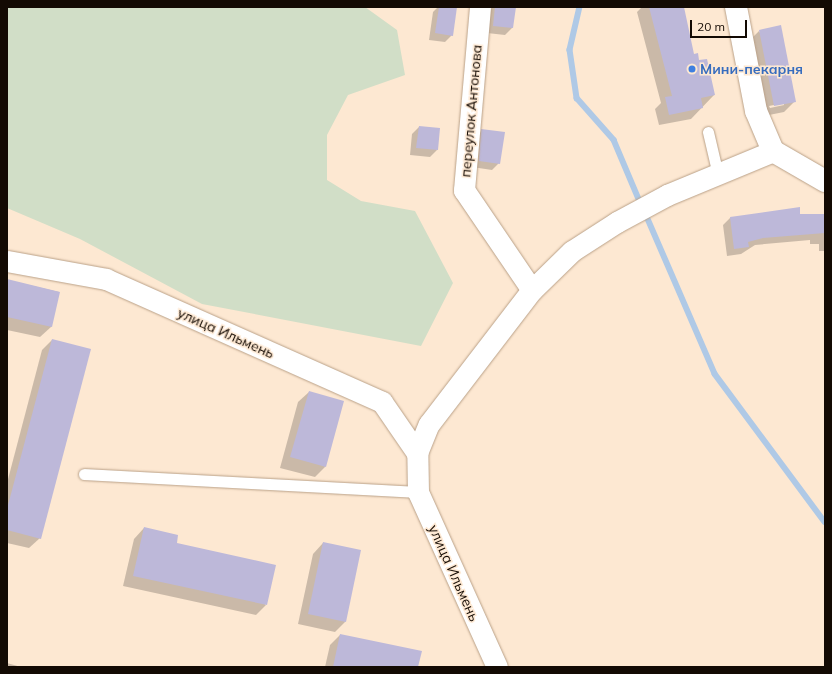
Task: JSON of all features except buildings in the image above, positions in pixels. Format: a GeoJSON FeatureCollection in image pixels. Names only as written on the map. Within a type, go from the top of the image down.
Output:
{"type":"FeatureCollection","features":[{"type":"Feature","properties":{"kind":"street","name":"переулок Антонова"},"geometry":{"type":"LineString","coordinates":[[480,7],[464,190],[532,290]]}},
{"type":"Feature","properties":{"kind":"street"},"geometry":{"type":"LineString","coordinates":[[736,7],[756,111],[773,152],[825,181]]}},
{"type":"Feature","properties":{"kind":"street","name":"улица Ильмень"},"geometry":{"type":"LineString","coordinates":[[497,667],[418,492],[417,453],[429,424],[532,290],[572,251],[617,222],[667,195],[773,152]]}},
{"type":"Feature","properties":{"kind":"street","name":"улица Ильмень"},"geometry":{"type":"LineString","coordinates":[[7,261],[106,279],[382,402],[417,453]]}},
{"type":"Feature","properties":{"kind":"lane"},"geometry":{"type":"LineString","coordinates":[[708,132],[718,175]]}},
{"type":"Feature","properties":{"kind":"lane"},"geometry":{"type":"LineString","coordinates":[[84,474],[418,492]]}},
{"type":"Feature","properties":{"kind":"green space"},"geometry":{"type":"Polygon","coordinates":[[[7,7],[365,7],[397,30],[405,75],[348,95],[327,135],[327,180],[361,201],[415,211],[453,283],[421,346],[202,304],[80,239],[7,208],[7,7]]]}},
{"type":"Feature","properties":{"kind":"waterway"},"geometry":{"type":"LineString","coordinates":[[580,7],[570,50],[577,98],[614,140],[641,204]]}},
{"type":"Feature","properties":{"kind":"waterway"},"geometry":{"type":"LineString","coordinates":[[645,212],[715,374],[825,522]]}},
{"type":"Feature","properties":{"kind":"place","name":"Мини-пекарня"},"geometry":{"type":"Point","coordinates":[692,69]}}]}
